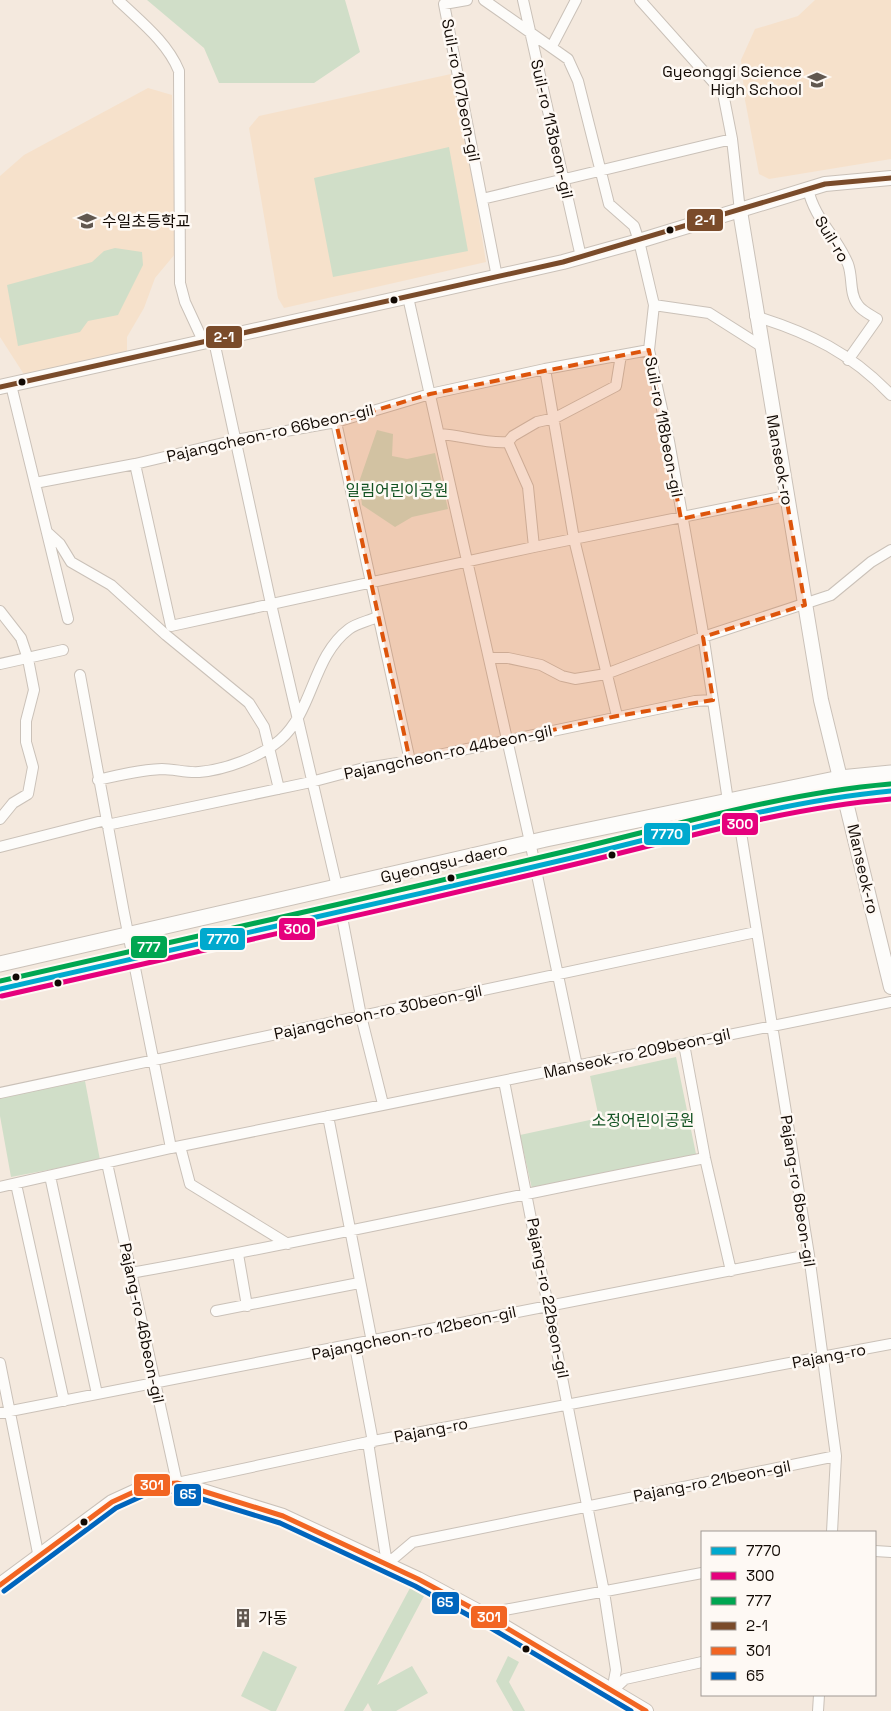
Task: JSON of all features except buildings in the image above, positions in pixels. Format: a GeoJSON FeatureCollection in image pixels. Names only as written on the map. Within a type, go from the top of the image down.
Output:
{"type":"FeatureCollection","features":[{"type":"Feature","properties":{"kind":"main road","name":"Gyeongsu-daero"},"geometry":{"type":"LineString","coordinates":[[0,964],[337,888],[531,847],[779,790],[840,778],[891,773]]}},
{"type":"Feature","properties":{"kind":"main road"},"geometry":{"type":"LineString","coordinates":[[744,813],[765,800],[780,795],[779,790]]}},
{"type":"Feature","properties":{"kind":"main road","name":"Gyeongsu-daero"},"geometry":{"type":"LineString","coordinates":[[0,989],[535,867],[744,813],[845,794],[891,791]]}},
{"type":"Feature","properties":{"kind":"street"},"geometry":{"type":"LineString","coordinates":[[118,0],[168,51],[179,72],[180,283],[185,302],[209,342],[236,440],[271,604],[299,717],[311,782],[337,888]]}},
{"type":"Feature","properties":{"kind":"street","name":"Suil-ro 107beon-gil"},"geometry":{"type":"LineString","coordinates":[[467,0],[444,4],[497,277]]}},
{"type":"Feature","properties":{"kind":"street","name":"Suil-ro 118beon-gil"},"geometry":{"type":"LineString","coordinates":[[484,0],[531,35],[552,46],[568,59],[574,70],[610,204],[634,226],[639,241],[654,305],[649,350],[669,441],[703,637],[728,801]]}},
{"type":"Feature","properties":{"kind":"street","name":"Suil-ro 113beon-gil"},"geometry":{"type":"LineString","coordinates":[[523,0],[581,257]]}},
{"type":"Feature","properties":{"kind":"street"},"geometry":{"type":"LineString","coordinates":[[552,46],[576,0]]}},
{"type":"Feature","properties":{"kind":"street"},"geometry":{"type":"LineString","coordinates":[[640,0],[724,93],[732,139],[740,211]]}},
{"type":"Feature","properties":{"kind":"street"},"geometry":{"type":"LineString","coordinates":[[482,199],[732,139]]}},
{"type":"Feature","properties":{"kind":"street"},"geometry":{"type":"LineString","coordinates":[[68,619],[35,483],[5,386],[209,342],[581,257],[740,211],[825,184],[891,178]]}},
{"type":"Feature","properties":{"kind":"street","name":"Suil-ro"},"geometry":{"type":"LineString","coordinates":[[808,189],[812,206],[838,244],[849,267],[852,291],[858,305],[877,319],[848,360]]}},
{"type":"Feature","properties":{"kind":"street","name":"Manseok-ro"},"geometry":{"type":"LineString","coordinates":[[740,211],[821,700],[891,987]]}},
{"type":"Feature","properties":{"kind":"street"},"geometry":{"type":"LineString","coordinates":[[408,297],[531,847],[577,1066]]}},
{"type":"Feature","properties":{"kind":"street"},"geometry":{"type":"LineString","coordinates":[[654,305],[709,314],[761,346]]}},
{"type":"Feature","properties":{"kind":"street"},"geometry":{"type":"LineString","coordinates":[[756,316],[809,335],[836,348],[848,360],[873,376],[891,395]]}},
{"type":"Feature","properties":{"kind":"street","name":"Pajangcheon-ro 66beon-gil"},"geometry":{"type":"LineString","coordinates":[[35,483],[134,464],[236,440],[336,422],[430,394],[545,369],[649,350]]}},
{"type":"Feature","properties":{"kind":"street"},"geometry":{"type":"LineString","coordinates":[[438,434],[456,434],[495,443],[508,442],[513,436],[537,422],[555,418],[616,386],[621,355]]}},
{"type":"Feature","properties":{"kind":"street"},"geometry":{"type":"LineString","coordinates":[[545,369],[555,418],[574,539],[616,716]]}},
{"type":"Feature","properties":{"kind":"street"},"geometry":{"type":"LineString","coordinates":[[336,422],[377,617],[410,761]]}},
{"type":"Feature","properties":{"kind":"street"},"geometry":{"type":"LineString","coordinates":[[508,442],[528,487],[534,547]]}},
{"type":"Feature","properties":{"kind":"street"},"geometry":{"type":"LineString","coordinates":[[134,464],[171,626],[534,547],[682,519],[786,496]]}},
{"type":"Feature","properties":{"kind":"street"},"geometry":{"type":"LineString","coordinates":[[48,533],[60,544],[70,562],[111,585],[166,635],[249,703],[264,727],[279,789]]}},
{"type":"Feature","properties":{"kind":"street"},"geometry":{"type":"LineString","coordinates":[[489,658],[508,658],[541,665],[562,676],[575,679],[606,674],[703,637],[831,595],[872,562],[891,550]]}},
{"type":"Feature","properties":{"kind":"street"},"geometry":{"type":"LineString","coordinates":[[0,611],[21,638],[28,659],[34,690],[26,721],[26,742],[33,767],[28,794],[13,803],[0,819]]}},
{"type":"Feature","properties":{"kind":"street"},"geometry":{"type":"LineString","coordinates":[[98,780],[127,773],[163,769],[198,772],[227,766],[268,748],[280,739],[299,717],[324,658],[336,641],[351,628],[377,617]]}},
{"type":"Feature","properties":{"kind":"street"},"geometry":{"type":"LineString","coordinates":[[0,664],[63,650]]}},
{"type":"Feature","properties":{"kind":"street"},"geometry":{"type":"LineString","coordinates":[[80,675],[98,780],[152,1060],[176,1147],[190,1184],[288,1244]]}},
{"type":"Feature","properties":{"kind":"street","name":"Pajangcheon-ro 44beon-gil"},"geometry":{"type":"LineString","coordinates":[[0,847],[107,822],[311,782],[360,768],[410,761],[616,716],[695,701],[713,700]]}},
{"type":"Feature","properties":{"kind":"street","name":"Pajang-ro 6beon-gil"},"geometry":{"type":"LineString","coordinates":[[744,813],[756,932],[809,1255],[836,1456],[832,1531]]}},
{"type":"Feature","properties":{"kind":"street"},"geometry":{"type":"LineString","coordinates":[[341,912],[361,1016],[383,1104]]}},
{"type":"Feature","properties":{"kind":"street","name":"Pajangcheon-ro 30beon-gil"},"geometry":{"type":"LineString","coordinates":[[0,1093],[756,932]]}},
{"type":"Feature","properties":{"kind":"street","name":"Manseok-ro 209beon-gil"},"geometry":{"type":"LineString","coordinates":[[0,1187],[176,1147],[383,1104],[891,1002]]}},
{"type":"Feature","properties":{"kind":"street"},"geometry":{"type":"LineString","coordinates":[[684,1044],[705,1158],[731,1271]]}},
{"type":"Feature","properties":{"kind":"street","name":"Pajang-ro 22beon-gil"},"geometry":{"type":"LineString","coordinates":[[504,1081],[568,1404]]}},
{"type":"Feature","properties":{"kind":"street"},"geometry":{"type":"LineString","coordinates":[[328,1116],[372,1342]]}},
{"type":"Feature","properties":{"kind":"street"},"geometry":{"type":"LineString","coordinates":[[131,1273],[288,1244],[452,1210],[527,1192],[705,1158]]}},
{"type":"Feature","properties":{"kind":"street","name":"Pajang-ro 46beon-gil"},"geometry":{"type":"LineString","coordinates":[[107,1163],[177,1483]]}},
{"type":"Feature","properties":{"kind":"street"},"geometry":{"type":"LineString","coordinates":[[50,1176],[97,1394]]}},
{"type":"Feature","properties":{"kind":"street"},"geometry":{"type":"LineString","coordinates":[[16,1184],[64,1401]]}},
{"type":"Feature","properties":{"kind":"street"},"geometry":{"type":"LineString","coordinates":[[238,1254],[247,1306]]}},
{"type":"Feature","properties":{"kind":"street","name":"Pajangcheon-ro 12beon-gil"},"geometry":{"type":"LineString","coordinates":[[0,1413],[355,1346],[549,1305],[809,1255]]}},
{"type":"Feature","properties":{"kind":"street"},"geometry":{"type":"LineString","coordinates":[[216,1311],[359,1283]]}},
{"type":"Feature","properties":{"kind":"street","name":"Pajang-ro"},"geometry":{"type":"LineString","coordinates":[[0,1585],[39,1558],[112,1502],[149,1485],[177,1483],[371,1442],[891,1344]]}},
{"type":"Feature","properties":{"kind":"street"},"geometry":{"type":"LineString","coordinates":[[355,1346],[371,1442],[387,1564]]}},
{"type":"Feature","properties":{"kind":"street"},"geometry":{"type":"LineString","coordinates":[[0,1363],[39,1558]]}},
{"type":"Feature","properties":{"kind":"street"},"geometry":{"type":"LineString","coordinates":[[568,1404],[604,1592],[616,1670],[612,1691]]}},
{"type":"Feature","properties":{"kind":"street","name":"Pajang-ro 21beon-gil"},"geometry":{"type":"LineString","coordinates":[[387,1564],[413,1542],[836,1456]]}},
{"type":"Feature","properties":{"kind":"street"},"geometry":{"type":"LineString","coordinates":[[177,1483],[283,1516],[387,1564],[483,1614],[646,1711]]}},
{"type":"Feature","properties":{"kind":"street"},"geometry":{"type":"LineString","coordinates":[[876,1550],[891,1552]]}},
{"type":"Feature","properties":{"kind":"street"},"geometry":{"type":"LineString","coordinates":[[483,1614],[701,1573]]}},
{"type":"Feature","properties":{"kind":"street"},"geometry":{"type":"LineString","coordinates":[[612,1691],[625,1679],[701,1662]]}},
{"type":"Feature","properties":{"kind":"street"},"geometry":{"type":"LineString","coordinates":[[818,1711],[819,1696]]}},
{"type":"Feature","properties":{"kind":"highlighted area"},"geometry":{"type":"Polygon","coordinates":[[[649,350],[681,519],[786,496],[805,605],[703,637],[713,700],[617,716],[410,761],[336,422],[430,394],[649,350]]]}},
{"type":"Feature","properties":{"kind":"shaded area","name":"Gyeonggi Science High School"},"geometry":{"type":"Polygon","coordinates":[[[815,0],[891,0],[891,159],[769,179],[759,174],[745,100],[741,60],[755,29],[798,16],[815,0]]]}},
{"type":"Feature","properties":{"kind":"shaded area"},"geometry":{"type":"Polygon","coordinates":[[[451,74],[465,133],[486,262],[284,308],[278,298],[249,128],[259,116],[451,74]]]}},
{"type":"Feature","properties":{"kind":"shaded area","name":"수일초등학교"},"geometry":{"type":"Polygon","coordinates":[[[148,88],[172,95],[175,254],[155,278],[144,308],[127,337],[127,360],[25,376],[0,337],[0,176],[24,155],[148,88]]]}},
{"type":"Feature","properties":{"kind":"green space"},"geometry":{"type":"Polygon","coordinates":[[[147,0],[345,0],[360,52],[314,83],[219,83],[204,48],[147,0]]]}},
{"type":"Feature","properties":{"kind":"green space"},"geometry":{"type":"Polygon","coordinates":[[[449,147],[468,251],[333,277],[314,178],[449,147]]]}},
{"type":"Feature","properties":{"kind":"green space"},"geometry":{"type":"Polygon","coordinates":[[[115,248],[142,252],[143,265],[118,315],[88,321],[80,332],[18,346],[7,285],[92,262],[104,251],[115,248]]]}},
{"type":"Feature","properties":{"kind":"green space","name":"일림어린이공원"},"geometry":{"type":"Polygon","coordinates":[[[377,430],[393,434],[392,456],[407,459],[435,453],[448,509],[412,517],[395,527],[362,505],[359,482],[377,430]]]}},
{"type":"Feature","properties":{"kind":"green space","name":"소정어린이공원"},"geometry":{"type":"Polygon","coordinates":[[[676,1057],[696,1154],[532,1189],[520,1135],[599,1118],[590,1076],[676,1057]]]}},
{"type":"Feature","properties":{"kind":"green space"},"geometry":{"type":"Polygon","coordinates":[[[85,1081],[100,1160],[11,1177],[0,1116],[0,1097],[85,1081]]]}},
{"type":"Feature","properties":{"kind":"green space"},"geometry":{"type":"Polygon","coordinates":[[[410,1588],[424,1596],[377,1685],[412,1666],[428,1693],[396,1711],[372,1711],[368,1703],[363,1711],[344,1711],[410,1588]]]}},
{"type":"Feature","properties":{"kind":"green space"},"geometry":{"type":"Polygon","coordinates":[[[263,1651],[297,1667],[276,1711],[271,1711],[241,1696],[263,1651]]]}},
{"type":"Feature","properties":{"kind":"green space"},"geometry":{"type":"Polygon","coordinates":[[[508,1656],[519,1662],[509,1682],[525,1711],[513,1711],[496,1681],[508,1656]]]}},
{"type":"Feature","properties":{"kind":"transit line","name":"2-1"},"geometry":{"type":"LineString","coordinates":[[0,387],[563,262],[825,184],[891,178]]}},
{"type":"Feature","properties":{"kind":"transit line","name":"777"},"geometry":{"type":"LineString","coordinates":[[0,981],[413,887],[761,804],[847,789],[890,784]]}},
{"type":"Feature","properties":{"kind":"transit line","name":"7770"},"geometry":{"type":"LineString","coordinates":[[0,989],[593,853],[719,821],[804,803],[891,791]]}},
{"type":"Feature","properties":{"kind":"transit line","name":"300"},"geometry":{"type":"LineString","coordinates":[[2,996],[417,902],[722,828],[806,811],[891,799]]}},
{"type":"Feature","properties":{"kind":"transit line","name":"301"},"geometry":{"type":"LineString","coordinates":[[0,1585],[112,1502],[149,1485],[177,1483],[283,1516],[418,1579],[483,1614],[646,1711]]}},
{"type":"Feature","properties":{"kind":"transit line","name":"65"},"geometry":{"type":"LineString","coordinates":[[4,1591],[116,1508],[151,1492],[176,1491],[280,1523],[415,1586],[479,1621],[631,1711]]}},
{"type":"Feature","properties":{"kind":"place","name":"Gyeonggi Science High School"},"geometry":{"type":"Point","coordinates":[817,80]}},
{"type":"Feature","properties":{"kind":"place","name":"수일초등학교"},"geometry":{"type":"Point","coordinates":[87,221]}},
{"type":"Feature","properties":{"kind":"place","name":"가동"},"geometry":{"type":"Point","coordinates":[243,1618]}}]}
